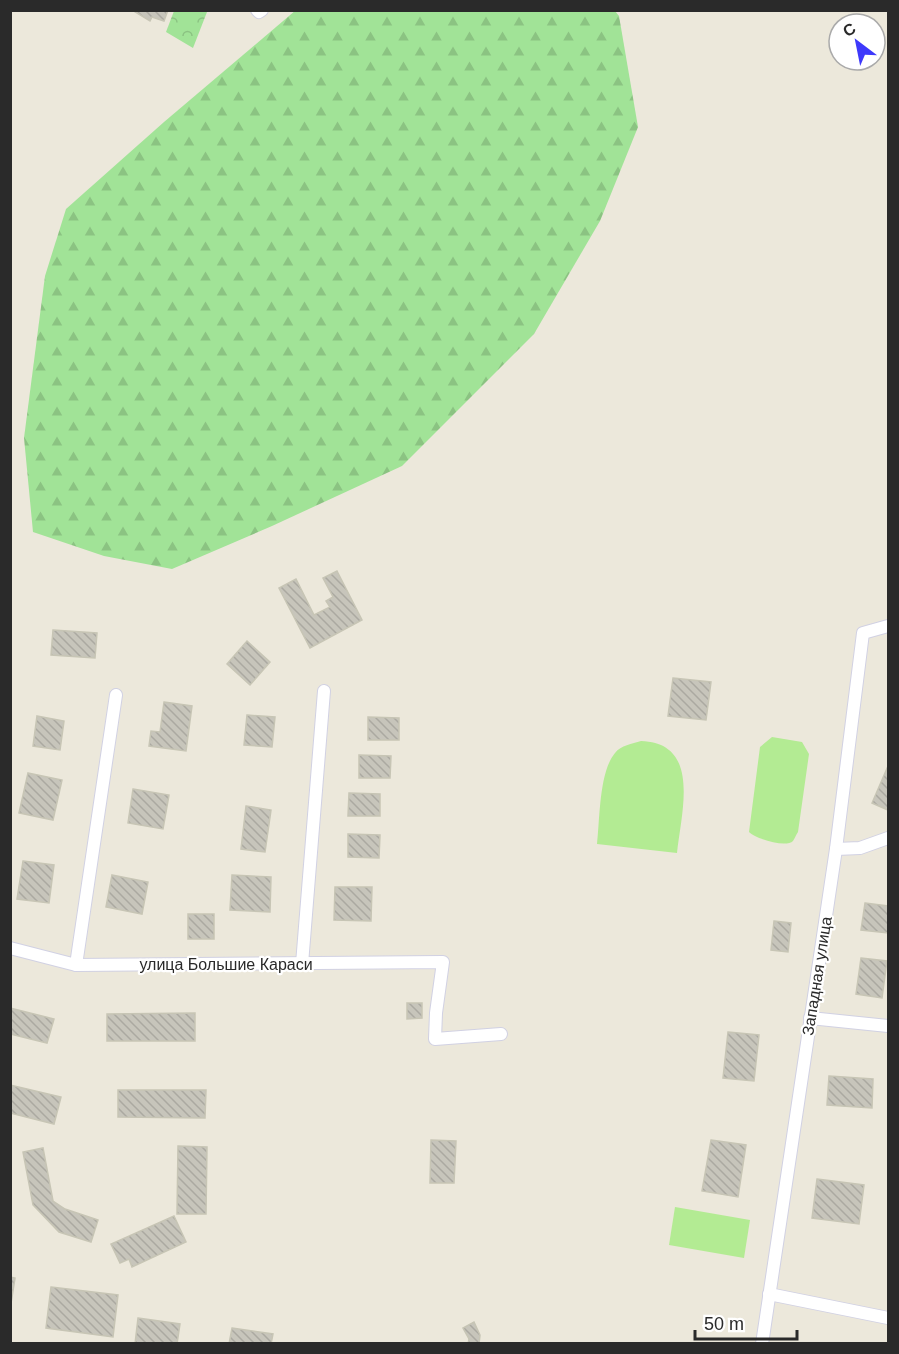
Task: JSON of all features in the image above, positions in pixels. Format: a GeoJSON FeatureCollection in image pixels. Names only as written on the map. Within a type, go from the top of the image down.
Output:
{"type":"FeatureCollection","features":[{"type":"Feature","properties":{"kind":"street"},"geometry":{"type":"LineString","coordinates":[[257,10],[259,12],[262,10]]}},
{"type":"Feature","properties":{"kind":"street","name":"Западная улица"},"geometry":{"type":"LineString","coordinates":[[762,1344],[836,849],[863,633],[888,626]]}},
{"type":"Feature","properties":{"kind":"street"},"geometry":{"type":"LineString","coordinates":[[302,964],[324,691]]}},
{"type":"Feature","properties":{"kind":"street"},"geometry":{"type":"LineString","coordinates":[[76,965],[116,695]]}},
{"type":"Feature","properties":{"kind":"street"},"geometry":{"type":"LineString","coordinates":[[836,849],[860,848],[888,838]]}},
{"type":"Feature","properties":{"kind":"street","name":"улица Большие Караси"},"geometry":{"type":"LineString","coordinates":[[10,948],[76,965],[443,962],[435,1039],[501,1034]]}},
{"type":"Feature","properties":{"kind":"street"},"geometry":{"type":"LineString","coordinates":[[810,1018],[888,1026]]}},
{"type":"Feature","properties":{"kind":"street"},"geometry":{"type":"LineString","coordinates":[[769,1294],[888,1318]]}},
{"type":"Feature","properties":{"kind":"green space"},"geometry":{"type":"Polygon","coordinates":[[[296,10],[615,11],[619,16],[638,127],[600,221],[534,334],[402,466],[172,569],[104,556],[33,532],[24,438],[45,276],[66,209],[296,10]]]}},
{"type":"Feature","properties":{"kind":"green space"},"geometry":{"type":"Polygon","coordinates":[[[174,11],[207,12],[193,48],[166,32],[174,11]]]}},
{"type":"Feature","properties":{"kind":"green space"},"geometry":{"type":"Polygon","coordinates":[[[772,737],[802,742],[809,754],[798,832],[793,841],[784,844],[771,842],[749,832],[760,747],[772,737]]]}},
{"type":"Feature","properties":{"kind":"green space"},"geometry":{"type":"Polygon","coordinates":[[[641,741],[660,745],[673,754],[680,767],[683,801],[677,853],[597,844],[603,784],[610,761],[620,748],[641,741]]]}},
{"type":"Feature","properties":{"kind":"green space"},"geometry":{"type":"Polygon","coordinates":[[[675,1207],[750,1220],[744,1258],[669,1245],[675,1207]]]}},
{"type":"Feature","properties":{"kind":"building"},"geometry":{"type":"Polygon","coordinates":[[[132,10],[168,10],[164,21],[152,17],[150,21],[132,10]]]}},
{"type":"Feature","properties":{"kind":"building"},"geometry":{"type":"Polygon","coordinates":[[[337,571],[362,620],[310,648],[279,588],[296,579],[314,615],[330,607],[326,601],[333,597],[323,578],[337,571]]]}},
{"type":"Feature","properties":{"kind":"building"},"geometry":{"type":"Polygon","coordinates":[[[53,630],[97,633],[95,658],[51,655],[53,630]]]}},
{"type":"Feature","properties":{"kind":"building"},"geometry":{"type":"Polygon","coordinates":[[[247,641],[270,662],[250,685],[227,664],[247,641]]]}},
{"type":"Feature","properties":{"kind":"building"},"geometry":{"type":"Polygon","coordinates":[[[673,678],[711,682],[706,720],[668,716],[673,678]]]}},
{"type":"Feature","properties":{"kind":"building"},"geometry":{"type":"Polygon","coordinates":[[[164,702],[192,706],[186,751],[149,746],[151,731],[160,732],[164,702]]]}},
{"type":"Feature","properties":{"kind":"building"},"geometry":{"type":"Polygon","coordinates":[[[247,715],[275,717],[272,747],[244,745],[247,715]]]}},
{"type":"Feature","properties":{"kind":"building"},"geometry":{"type":"Polygon","coordinates":[[[37,716],[64,721],[60,750],[33,746],[37,716]]]}},
{"type":"Feature","properties":{"kind":"building"},"geometry":{"type":"Polygon","coordinates":[[[368,717],[399,718],[399,740],[368,740],[368,717]]]}},
{"type":"Feature","properties":{"kind":"building"},"geometry":{"type":"Polygon","coordinates":[[[359,755],[391,756],[390,778],[359,778],[359,755]]]}},
{"type":"Feature","properties":{"kind":"building"},"geometry":{"type":"Polygon","coordinates":[[[888,766],[888,810],[872,803],[888,766]]]}},
{"type":"Feature","properties":{"kind":"building"},"geometry":{"type":"Polygon","coordinates":[[[28,773],[62,780],[53,820],[19,813],[28,773]]]}},
{"type":"Feature","properties":{"kind":"building"},"geometry":{"type":"Polygon","coordinates":[[[133,789],[169,795],[163,829],[128,823],[133,789]]]}},
{"type":"Feature","properties":{"kind":"building"},"geometry":{"type":"Polygon","coordinates":[[[349,793],[380,794],[380,816],[348,816],[349,793]]]}},
{"type":"Feature","properties":{"kind":"building"},"geometry":{"type":"Polygon","coordinates":[[[246,806],[271,810],[265,852],[241,849],[246,806]]]}},
{"type":"Feature","properties":{"kind":"building"},"geometry":{"type":"Polygon","coordinates":[[[348,834],[380,835],[379,858],[348,857],[348,834]]]}},
{"type":"Feature","properties":{"kind":"building"},"geometry":{"type":"Polygon","coordinates":[[[23,861],[54,865],[49,903],[17,899],[23,861]]]}},
{"type":"Feature","properties":{"kind":"building"},"geometry":{"type":"Polygon","coordinates":[[[112,875],[148,882],[142,914],[106,907],[112,875]]]}},
{"type":"Feature","properties":{"kind":"building"},"geometry":{"type":"Polygon","coordinates":[[[232,875],[271,877],[270,912],[230,910],[232,875]]]}},
{"type":"Feature","properties":{"kind":"building"},"geometry":{"type":"Polygon","coordinates":[[[335,887],[372,887],[371,921],[334,920],[335,887]]]}},
{"type":"Feature","properties":{"kind":"building"},"geometry":{"type":"Polygon","coordinates":[[[865,903],[888,906],[888,933],[861,930],[865,903]]]}},
{"type":"Feature","properties":{"kind":"building"},"geometry":{"type":"Polygon","coordinates":[[[188,914],[214,914],[214,939],[188,939],[188,914]]]}},
{"type":"Feature","properties":{"kind":"building"},"geometry":{"type":"Polygon","coordinates":[[[774,921],[791,923],[788,952],[771,950],[774,921]]]}},
{"type":"Feature","properties":{"kind":"building"},"geometry":{"type":"Polygon","coordinates":[[[861,958],[887,961],[882,998],[856,994],[861,958]]]}},
{"type":"Feature","properties":{"kind":"building"},"geometry":{"type":"Polygon","coordinates":[[[407,1003],[422,1003],[422,1018],[407,1019],[407,1003]]]}},
{"type":"Feature","properties":{"kind":"building"},"geometry":{"type":"Polygon","coordinates":[[[10,1008],[54,1019],[47,1043],[10,1034],[10,1008]]]}},
{"type":"Feature","properties":{"kind":"building"},"geometry":{"type":"Polygon","coordinates":[[[195,1013],[195,1041],[107,1041],[107,1014],[195,1013]]]}},
{"type":"Feature","properties":{"kind":"building"},"geometry":{"type":"Polygon","coordinates":[[[728,1032],[759,1035],[754,1081],[723,1078],[728,1032]]]}},
{"type":"Feature","properties":{"kind":"building"},"geometry":{"type":"Polygon","coordinates":[[[829,1076],[873,1079],[872,1108],[827,1105],[829,1076]]]}},
{"type":"Feature","properties":{"kind":"building"},"geometry":{"type":"Polygon","coordinates":[[[10,1085],[61,1097],[54,1124],[10,1113],[10,1085]]]}},
{"type":"Feature","properties":{"kind":"building"},"geometry":{"type":"Polygon","coordinates":[[[118,1090],[206,1090],[205,1118],[118,1117],[118,1090]]]}},
{"type":"Feature","properties":{"kind":"building"},"geometry":{"type":"Polygon","coordinates":[[[431,1140],[456,1141],[454,1183],[430,1183],[431,1140]]]}},
{"type":"Feature","properties":{"kind":"building"},"geometry":{"type":"Polygon","coordinates":[[[711,1140],[746,1145],[738,1197],[702,1191],[711,1140]]]}},
{"type":"Feature","properties":{"kind":"building"},"geometry":{"type":"Polygon","coordinates":[[[178,1146],[207,1147],[206,1214],[177,1214],[178,1146]]]}},
{"type":"Feature","properties":{"kind":"building"},"geometry":{"type":"Polygon","coordinates":[[[43,1148],[53,1201],[65,1209],[98,1220],[91,1242],[59,1232],[33,1205],[23,1152],[43,1148]]]}},
{"type":"Feature","properties":{"kind":"building"},"geometry":{"type":"Polygon","coordinates":[[[817,1179],[864,1185],[859,1224],[812,1218],[817,1179]]]}},
{"type":"Feature","properties":{"kind":"building"},"geometry":{"type":"Polygon","coordinates":[[[174,1216],[186,1242],[132,1267],[129,1259],[120,1263],[111,1244],[174,1216]]]}},
{"type":"Feature","properties":{"kind":"building"},"geometry":{"type":"Polygon","coordinates":[[[10,1277],[15,1278],[10,1310],[10,1277]]]}},
{"type":"Feature","properties":{"kind":"building"},"geometry":{"type":"Polygon","coordinates":[[[51,1287],[118,1295],[113,1337],[46,1328],[51,1287]]]}},
{"type":"Feature","properties":{"kind":"building"},"geometry":{"type":"Polygon","coordinates":[[[138,1318],[180,1324],[177,1344],[135,1344],[138,1318]]]}},
{"type":"Feature","properties":{"kind":"building"},"geometry":{"type":"Polygon","coordinates":[[[474,1322],[480,1335],[479,1344],[468,1344],[469,1339],[463,1328],[474,1322]]]}},
{"type":"Feature","properties":{"kind":"building"},"geometry":{"type":"Polygon","coordinates":[[[232,1328],[273,1334],[271,1344],[229,1344],[232,1328]]]}}]}
